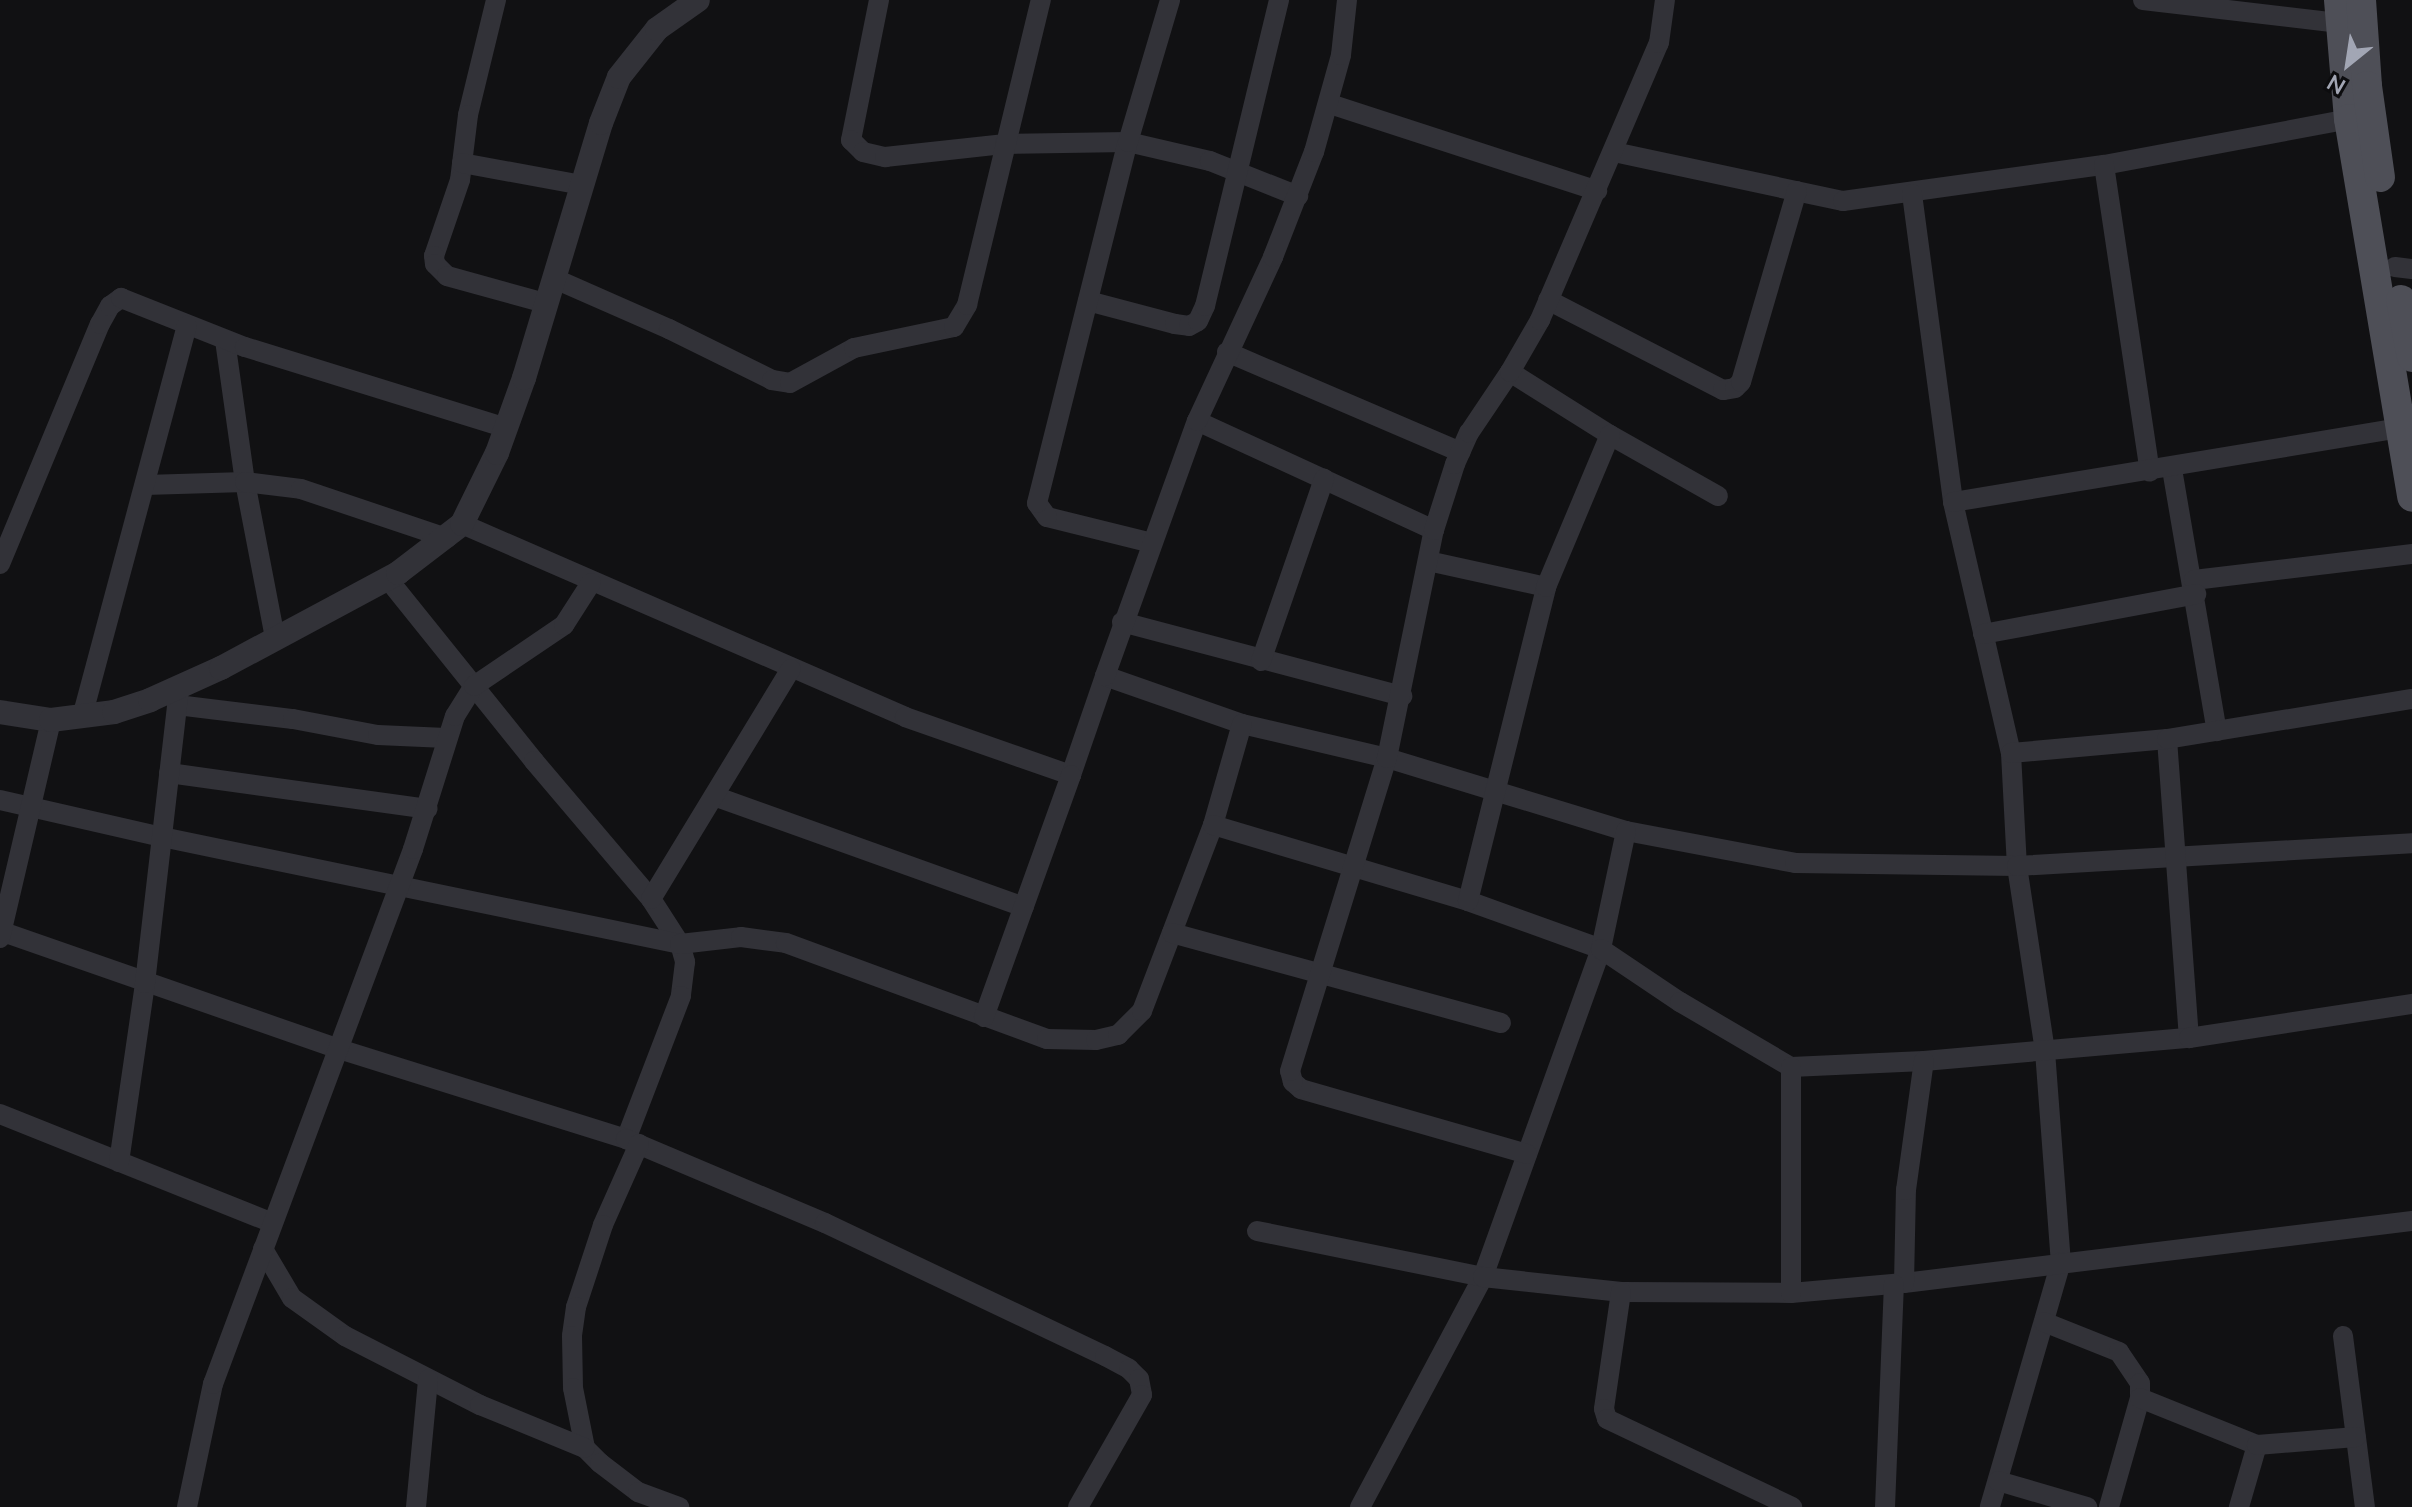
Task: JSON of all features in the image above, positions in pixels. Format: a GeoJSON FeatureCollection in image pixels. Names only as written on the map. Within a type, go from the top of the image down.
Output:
{"type":"FeatureCollection","features":[{"type":"Feature","properties":{"kind":"main road"},"geometry":{"type":"LineString","coordinates":[[2361,0],[2367,86],[2403,268],[2412,357]]}},
{"type":"Feature","properties":{"kind":"main road"},"geometry":{"type":"LineString","coordinates":[[2339,12],[2349,119],[2412,497]]}},
{"type":"Feature","properties":{"kind":"street"},"geometry":{"type":"LineString","coordinates":[[496,0],[468,115],[462,163],[435,264],[447,276],[545,303]]}},
{"type":"Feature","properties":{"kind":"street"},"geometry":{"type":"LineString","coordinates":[[879,0],[851,140],[855,147],[870,156],[1005,144],[1128,142],[1210,161],[1298,196]]}},
{"type":"Feature","properties":{"kind":"street"},"geometry":{"type":"LineString","coordinates":[[553,278],[657,323],[772,380],[795,382],[854,348],[933,333],[959,323],[967,305],[1041,0]]}},
{"type":"Feature","properties":{"kind":"street"},"geometry":{"type":"LineString","coordinates":[[1152,543],[1047,517],[1037,503],[1128,142],[1158,52],[1170,0]]}},
{"type":"Feature","properties":{"kind":"street"},"geometry":{"type":"LineString","coordinates":[[1088,301],[1175,324],[1189,326],[1198,321],[1205,306],[1279,0]]}},
{"type":"Feature","properties":{"kind":"street"},"geometry":{"type":"LineString","coordinates":[[984,1017],[1122,622],[1197,421],[1298,196],[1330,104],[1341,55],[1347,0]]}},
{"type":"Feature","properties":{"kind":"street"},"geometry":{"type":"LineString","coordinates":[[1527,1154],[1301,1089],[1293,1082],[1290,1071],[1292,1054],[1355,867],[1387,758],[1434,530],[1460,452],[1510,372],[1548,300],[1659,43],[1665,0]]}},
{"type":"Feature","properties":{"kind":"street"},"geometry":{"type":"LineString","coordinates":[[2143,0],[2339,12]]}},
{"type":"Feature","properties":{"kind":"street"},"geometry":{"type":"LineString","coordinates":[[0,712],[51,720],[114,712],[178,696],[275,638],[387,578],[454,531],[506,428],[619,77],[642,44],[695,1]]}},
{"type":"Feature","properties":{"kind":"street"},"geometry":{"type":"LineString","coordinates":[[1330,104],[1597,191]]}},
{"type":"Feature","properties":{"kind":"street"},"geometry":{"type":"LineString","coordinates":[[1614,152],[1843,201],[1912,194],[2104,165],[2349,119]]}},
{"type":"Feature","properties":{"kind":"street"},"geometry":{"type":"LineString","coordinates":[[462,163],[582,185]]}},
{"type":"Feature","properties":{"kind":"street"},"geometry":{"type":"LineString","coordinates":[[2104,165],[2150,472]]}},
{"type":"Feature","properties":{"kind":"street"},"geometry":{"type":"LineString","coordinates":[[1548,300],[1719,389],[1735,388],[1741,382],[1797,191]]}},
{"type":"Feature","properties":{"kind":"street"},"geometry":{"type":"LineString","coordinates":[[1912,194],[1953,502],[2011,753],[2017,866],[2045,1051],[2061,1262],[1990,1507]]}},
{"type":"Feature","properties":{"kind":"street"},"geometry":{"type":"LineString","coordinates":[[0,564],[110,306],[121,298],[225,340],[506,428]]}},
{"type":"Feature","properties":{"kind":"street"},"geometry":{"type":"LineString","coordinates":[[82,717],[187,326]]}},
{"type":"Feature","properties":{"kind":"street"},"geometry":{"type":"LineString","coordinates":[[225,340],[245,482],[275,638]]}},
{"type":"Feature","properties":{"kind":"street"},"geometry":{"type":"LineString","coordinates":[[1227,352],[1460,452]]}},
{"type":"Feature","properties":{"kind":"street"},"geometry":{"type":"LineString","coordinates":[[1510,372],[1610,435],[1718,496]]}},
{"type":"Feature","properties":{"kind":"street"},"geometry":{"type":"LineString","coordinates":[[1197,421],[1434,530]]}},
{"type":"Feature","properties":{"kind":"street"},"geometry":{"type":"LineString","coordinates":[[1953,502],[2172,469],[2402,428]]}},
{"type":"Feature","properties":{"kind":"street"},"geometry":{"type":"LineString","coordinates":[[1468,901],[1546,587],[1610,435]]}},
{"type":"Feature","properties":{"kind":"street"},"geometry":{"type":"LineString","coordinates":[[2172,469],[2195,587],[2217,731]]}},
{"type":"Feature","properties":{"kind":"street"},"geometry":{"type":"LineString","coordinates":[[1261,661],[1324,479]]}},
{"type":"Feature","properties":{"kind":"street"},"geometry":{"type":"LineString","coordinates":[[145,485],[245,482],[301,489],[454,531],[591,583],[905,717],[1071,775]]}},
{"type":"Feature","properties":{"kind":"street"},"geometry":{"type":"LineString","coordinates":[[1983,634],[2195,587],[2412,554]]}},
{"type":"Feature","properties":{"kind":"street"},"geometry":{"type":"LineString","coordinates":[[1428,561],[1546,587]]}},
{"type":"Feature","properties":{"kind":"street"},"geometry":{"type":"LineString","coordinates":[[387,578],[651,899],[680,944],[685,962],[681,996],[576,1307],[572,1336],[573,1388],[585,1448]]}},
{"type":"Feature","properties":{"kind":"street"},"geometry":{"type":"LineString","coordinates":[[187,1507],[213,1384],[428,809],[446,738],[474,686],[564,625],[591,583]]}},
{"type":"Feature","properties":{"kind":"street"},"geometry":{"type":"LineString","coordinates":[[1122,622],[1402,696]]}},
{"type":"Feature","properties":{"kind":"street"},"geometry":{"type":"LineString","coordinates":[[651,899],[791,669]]}},
{"type":"Feature","properties":{"kind":"street"},"geometry":{"type":"LineString","coordinates":[[1105,676],[1242,724],[1387,758],[1497,789],[1626,831],[1795,863],[2017,866],[2412,843]]}},
{"type":"Feature","properties":{"kind":"street"},"geometry":{"type":"LineString","coordinates":[[178,696],[378,735],[446,738]]}},
{"type":"Feature","properties":{"kind":"street"},"geometry":{"type":"LineString","coordinates":[[119,1162],[145,983],[178,696]]}},
{"type":"Feature","properties":{"kind":"street"},"geometry":{"type":"LineString","coordinates":[[2011,753],[2167,739],[2412,699]]}},
{"type":"Feature","properties":{"kind":"street"},"geometry":{"type":"LineString","coordinates":[[51,720],[1,934],[339,1049],[633,1142],[825,1223],[1129,1369],[1143,1387],[1142,1395],[1078,1507]]}},
{"type":"Feature","properties":{"kind":"street"},"geometry":{"type":"LineString","coordinates":[[0,800],[162,837],[680,944],[741,937],[786,943],[1047,1039],[1096,1040],[1118,1035],[1142,1011],[1213,825],[1242,724]]}},
{"type":"Feature","properties":{"kind":"street"},"geometry":{"type":"LineString","coordinates":[[2167,739],[2189,1038]]}},
{"type":"Feature","properties":{"kind":"street"},"geometry":{"type":"LineString","coordinates":[[169,773],[428,809]]}},
{"type":"Feature","properties":{"kind":"street"},"geometry":{"type":"LineString","coordinates":[[714,796],[1024,907]]}},
{"type":"Feature","properties":{"kind":"street"},"geometry":{"type":"LineString","coordinates":[[1213,825],[1468,901],[1601,949],[1680,1002],[1791,1067],[1924,1061],[2189,1038],[2412,1004]]}},
{"type":"Feature","properties":{"kind":"street"},"geometry":{"type":"LineString","coordinates":[[1360,1507],[1483,1277],[1601,949],[1626,831]]}},
{"type":"Feature","properties":{"kind":"street"},"geometry":{"type":"LineString","coordinates":[[1172,933],[1501,1023]]}},
{"type":"Feature","properties":{"kind":"street"},"geometry":{"type":"LineString","coordinates":[[1885,1507],[1906,1190],[1924,1061]]}},
{"type":"Feature","properties":{"kind":"street"},"geometry":{"type":"LineString","coordinates":[[1791,1067],[1791,1293]]}},
{"type":"Feature","properties":{"kind":"street"},"geometry":{"type":"LineString","coordinates":[[0,1114],[272,1223]]}},
{"type":"Feature","properties":{"kind":"street"},"geometry":{"type":"LineString","coordinates":[[1257,1231],[1483,1277],[1621,1292],[1791,1293],[1899,1283],[2412,1221]]}},
{"type":"Feature","properties":{"kind":"street"},"geometry":{"type":"LineString","coordinates":[[263,1249],[284,1288],[309,1312],[345,1336],[428,1380],[585,1448],[638,1492],[679,1507]]}},
{"type":"Feature","properties":{"kind":"street"},"geometry":{"type":"LineString","coordinates":[[1621,1292],[1604,1409],[1607,1419],[1792,1507]]}},
{"type":"Feature","properties":{"kind":"street"},"geometry":{"type":"LineString","coordinates":[[2044,1322],[2119,1352],[2135,1373],[2140,1398],[2109,1507]]}},
{"type":"Feature","properties":{"kind":"street"},"geometry":{"type":"LineString","coordinates":[[2343,1336],[2365,1507]]}},
{"type":"Feature","properties":{"kind":"street"},"geometry":{"type":"LineString","coordinates":[[416,1507],[428,1380]]}},
{"type":"Feature","properties":{"kind":"street"},"geometry":{"type":"LineString","coordinates":[[2140,1398],[2257,1445],[2356,1437]]}},
{"type":"Feature","properties":{"kind":"street"},"geometry":{"type":"LineString","coordinates":[[2239,1507],[2257,1445]]}},
{"type":"Feature","properties":{"kind":"street"},"geometry":{"type":"LineString","coordinates":[[1998,1481],[2087,1507]]}}]}
